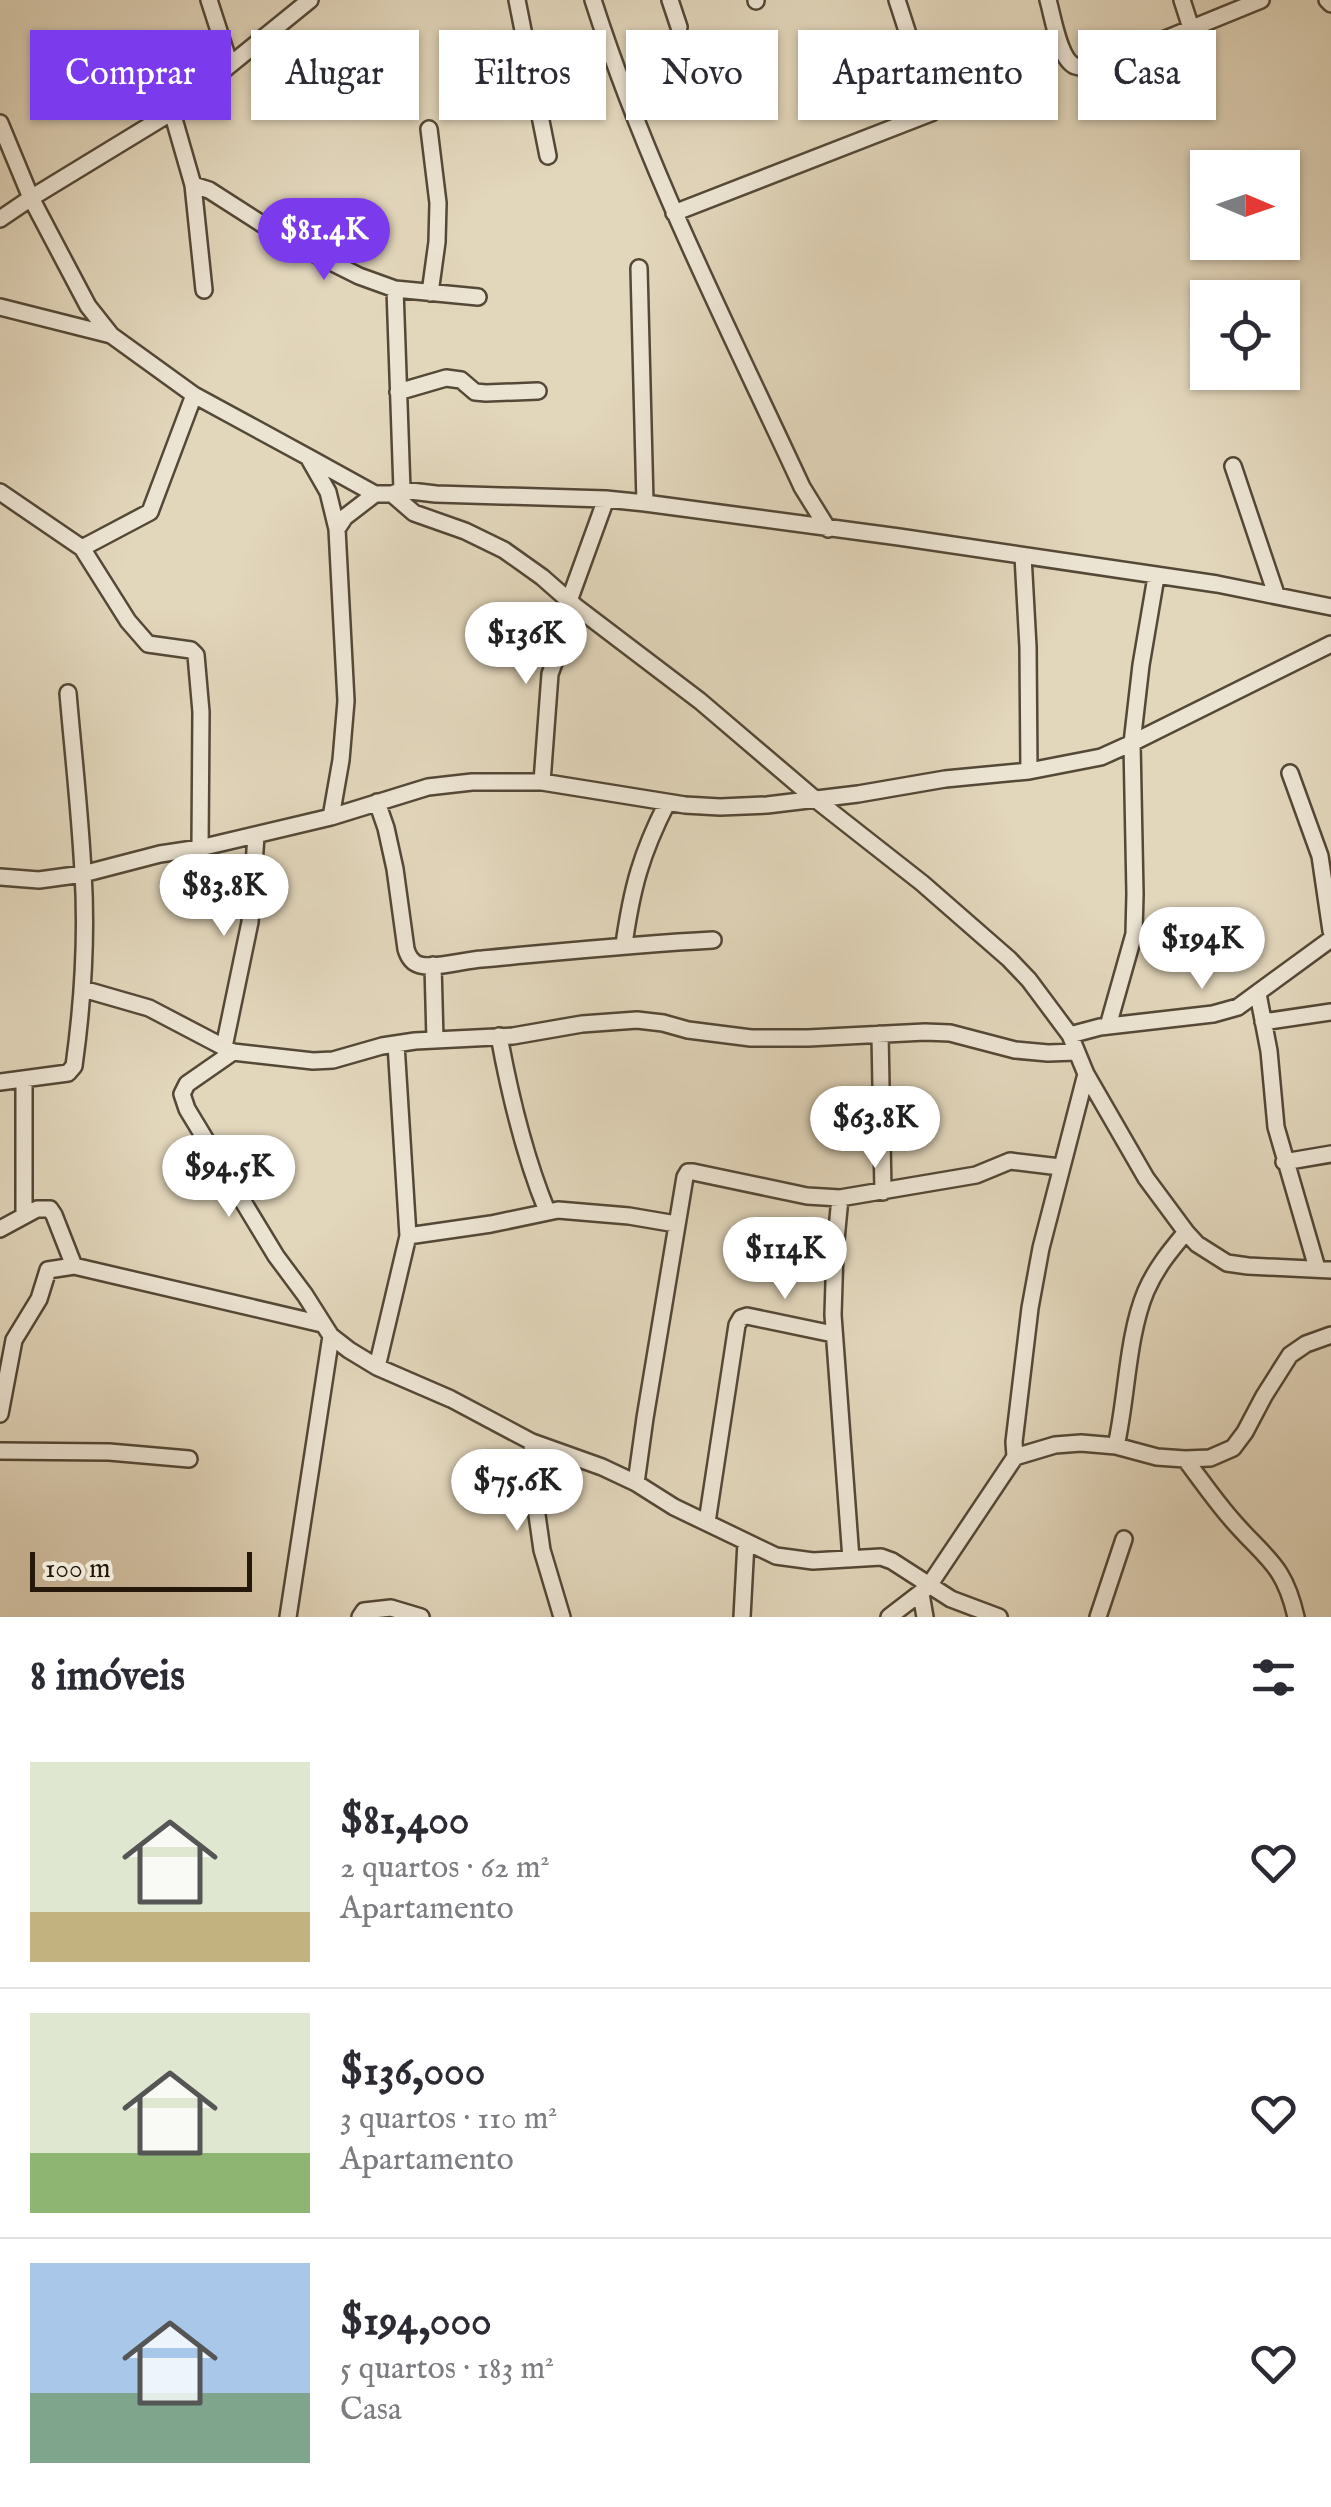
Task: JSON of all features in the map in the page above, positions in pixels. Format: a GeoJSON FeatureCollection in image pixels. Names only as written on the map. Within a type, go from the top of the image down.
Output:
{"type":"FeatureCollection","features":[{"type":"Feature","properties":{"kind":"street"},"geometry":{"type":"LineString","coordinates":[[209,0],[219,30]]}},
{"type":"Feature","properties":{"kind":"street"},"geometry":{"type":"LineString","coordinates":[[231,64],[310,0]]}},
{"type":"Feature","properties":{"kind":"street"},"geometry":{"type":"LineString","coordinates":[[517,0],[523,30]]}},
{"type":"Feature","properties":{"kind":"street"},"geometry":{"type":"LineString","coordinates":[[592,0],[674,213],[802,487],[828,529]]}},
{"type":"Feature","properties":{"kind":"street"},"geometry":{"type":"LineString","coordinates":[[670,0],[679,27]]}},
{"type":"Feature","properties":{"kind":"street"},"geometry":{"type":"LineString","coordinates":[[674,213],[931,113],[897,0]]}},
{"type":"Feature","properties":{"kind":"street"},"geometry":{"type":"LineString","coordinates":[[1048,0],[1064,58],[1083,68],[1099,66],[1261,0]]}},
{"type":"Feature","properties":{"kind":"street"},"geometry":{"type":"LineString","coordinates":[[1182,0],[1191,28]]}},
{"type":"Feature","properties":{"kind":"street"},"geometry":{"type":"LineString","coordinates":[[0,220],[160,120]]}},
{"type":"Feature","properties":{"kind":"street"},"geometry":{"type":"LineString","coordinates":[[174,120],[193,185],[204,290]]}},
{"type":"Feature","properties":{"kind":"street"},"geometry":{"type":"LineString","coordinates":[[541,120],[548,156]]}},
{"type":"Feature","properties":{"kind":"street"},"geometry":{"type":"LineString","coordinates":[[0,123],[32,198],[88,306],[111,335],[194,394],[308,456],[390,493],[414,512],[504,550],[542,577],[700,701],[1009,959],[1070,1035],[1086,1074],[1146,1178],[1186,1232],[1227,1263],[1324,1269],[1284,1162],[1258,994]]}},
{"type":"Feature","properties":{"kind":"street"},"geometry":{"type":"LineString","coordinates":[[429,129],[438,203],[430,293]]}},
{"type":"Feature","properties":{"kind":"street"},"geometry":{"type":"LineString","coordinates":[[193,185],[209,190],[287,240],[359,276],[395,289],[478,298]]}},
{"type":"Feature","properties":{"kind":"street"},"geometry":{"type":"LineString","coordinates":[[639,268],[644,504]]}},
{"type":"Feature","properties":{"kind":"street"},"geometry":{"type":"LineString","coordinates":[[390,493],[398,392],[395,289]]}},
{"type":"Feature","properties":{"kind":"street"},"geometry":{"type":"LineString","coordinates":[[0,307],[111,335]]}},
{"type":"Feature","properties":{"kind":"street"},"geometry":{"type":"LineString","coordinates":[[398,392],[446,378],[462,380],[475,392],[486,394],[538,391]]}},
{"type":"Feature","properties":{"kind":"street"},"geometry":{"type":"LineString","coordinates":[[82,548],[150,512],[194,394]]}},
{"type":"Feature","properties":{"kind":"street"},"geometry":{"type":"LineString","coordinates":[[308,456],[328,492],[337,529],[346,702],[331,817]]}},
{"type":"Feature","properties":{"kind":"street"},"geometry":{"type":"LineString","coordinates":[[1232,466],[1276,594]]}},
{"type":"Feature","properties":{"kind":"street"},"geometry":{"type":"LineString","coordinates":[[0,492],[82,548],[142,640],[191,650],[196,655],[201,712],[200,848]]}},
{"type":"Feature","properties":{"kind":"street"},"geometry":{"type":"LineString","coordinates":[[337,529],[345,517],[390,493],[606,499],[900,536],[1276,594],[1331,607]]}},
{"type":"Feature","properties":{"kind":"street"},"geometry":{"type":"LineString","coordinates":[[542,782],[550,674],[606,499]]}},
{"type":"Feature","properties":{"kind":"street"},"geometry":{"type":"LineString","coordinates":[[1023,556],[1029,772]]}},
{"type":"Feature","properties":{"kind":"street"},"geometry":{"type":"LineString","coordinates":[[1108,1026],[1134,934],[1132,744],[1156,576]]}},
{"type":"Feature","properties":{"kind":"street"},"geometry":{"type":"LineString","coordinates":[[0,877],[39,880],[84,874],[160,854],[256,836],[428,788],[472,782],[542,782],[667,803],[720,807],[1029,772],[1100,756],[1132,744],[1331,644]]}},
{"type":"Feature","properties":{"kind":"street"},"geometry":{"type":"LineString","coordinates":[[0,1082],[68,1073],[74,1066],[83,989],[84,874],[68,693]]}},
{"type":"Feature","properties":{"kind":"street"},"geometry":{"type":"LineString","coordinates":[[1070,1035],[1238,1007],[1331,935],[1320,856],[1290,773]]}},
{"type":"Feature","properties":{"kind":"street"},"geometry":{"type":"LineString","coordinates":[[376,802],[386,828],[406,948],[418,964],[624,944],[713,940]]}},
{"type":"Feature","properties":{"kind":"street"},"geometry":{"type":"LineString","coordinates":[[624,944],[637,873],[667,803]]}},
{"type":"Feature","properties":{"kind":"street"},"geometry":{"type":"LineString","coordinates":[[256,836],[250,922],[228,1049],[187,1084],[182,1094],[187,1109],[276,1256],[326,1330],[377,1368],[451,1398],[532,1442],[636,1483],[652,1495],[776,1556],[796,1560],[881,1558],[892,1561],[924,1590],[1000,1617]]}},
{"type":"Feature","properties":{"kind":"street"},"geometry":{"type":"LineString","coordinates":[[433,965],[435,1040]]}},
{"type":"Feature","properties":{"kind":"street"},"geometry":{"type":"LineString","coordinates":[[83,989],[149,1008],[228,1049],[312,1061],[333,1060],[396,1044],[513,1036],[582,1024],[637,1020],[751,1038],[950,1033],[1015,1050],[1076,1052]]}},
{"type":"Feature","properties":{"kind":"street"},"geometry":{"type":"LineString","coordinates":[[1263,1022],[1331,1012]]}},
{"type":"Feature","properties":{"kind":"street"},"geometry":{"type":"LineString","coordinates":[[880,1034],[884,1192]]}},
{"type":"Feature","properties":{"kind":"street"},"geometry":{"type":"LineString","coordinates":[[498,1036],[520,1131],[547,1211]]}},
{"type":"Feature","properties":{"kind":"street"},"geometry":{"type":"LineString","coordinates":[[377,1368],[408,1236],[396,1044]]}},
{"type":"Feature","properties":{"kind":"street"},"geometry":{"type":"LineString","coordinates":[[889,1617],[924,1590],[1014,1457],[1040,1248],[1086,1074]]}},
{"type":"Feature","properties":{"kind":"street"},"geometry":{"type":"LineString","coordinates":[[24,1079],[24,1215]]}},
{"type":"Feature","properties":{"kind":"street"},"geometry":{"type":"LineString","coordinates":[[1284,1162],[1331,1154]]}},
{"type":"Feature","properties":{"kind":"street"},"geometry":{"type":"LineString","coordinates":[[636,1483],[676,1224],[688,1172],[807,1196],[840,1198],[976,1176],[1010,1162],[1060,1168]]}},
{"type":"Feature","properties":{"kind":"street"},"geometry":{"type":"LineString","coordinates":[[840,1198],[832,1292],[833,1334],[851,1559]]}},
{"type":"Feature","properties":{"kind":"street"},"geometry":{"type":"LineString","coordinates":[[0,1229],[37,1209],[50,1209],[74,1266]]}},
{"type":"Feature","properties":{"kind":"street"},"geometry":{"type":"LineString","coordinates":[[408,1236],[547,1211],[573,1210],[676,1224]]}},
{"type":"Feature","properties":{"kind":"street"},"geometry":{"type":"LineString","coordinates":[[1116,1446],[1145,1293],[1162,1259],[1186,1232]]}},
{"type":"Feature","properties":{"kind":"street"},"geometry":{"type":"LineString","coordinates":[[0,1414],[14,1340],[38,1299],[48,1270],[74,1266],[326,1330]]}},
{"type":"Feature","properties":{"kind":"street"},"geometry":{"type":"LineString","coordinates":[[707,1522],[741,1318],[833,1334]]}},
{"type":"Feature","properties":{"kind":"street"},"geometry":{"type":"LineString","coordinates":[[288,1617],[326,1330]]}},
{"type":"Feature","properties":{"kind":"street"},"geometry":{"type":"LineString","coordinates":[[1014,1457],[1055,1445],[1081,1443],[1157,1456],[1210,1458],[1232,1448],[1245,1432],[1290,1356],[1306,1344],[1331,1335]]}},
{"type":"Feature","properties":{"kind":"street"},"geometry":{"type":"LineString","coordinates":[[532,1442],[532,1487],[542,1550],[562,1617]]}},
{"type":"Feature","properties":{"kind":"street"},"geometry":{"type":"LineString","coordinates":[[0,1451],[109,1452],[189,1459]]}},
{"type":"Feature","properties":{"kind":"street"},"geometry":{"type":"LineString","coordinates":[[1185,1459],[1232,1521],[1281,1573],[1296,1617]]}},
{"type":"Feature","properties":{"kind":"street"},"geometry":{"type":"LineString","coordinates":[[1098,1617],[1124,1540]]}},
{"type":"Feature","properties":{"kind":"street"},"geometry":{"type":"LineString","coordinates":[[742,1617],[746,1542]]}},
{"type":"Feature","properties":{"kind":"street"},"geometry":{"type":"LineString","coordinates":[[924,1590],[926,1617]]}},
{"type":"Feature","properties":{"kind":"street"},"geometry":{"type":"LineString","coordinates":[[360,1617],[370,1609],[391,1608],[421,1617]]}}]}
